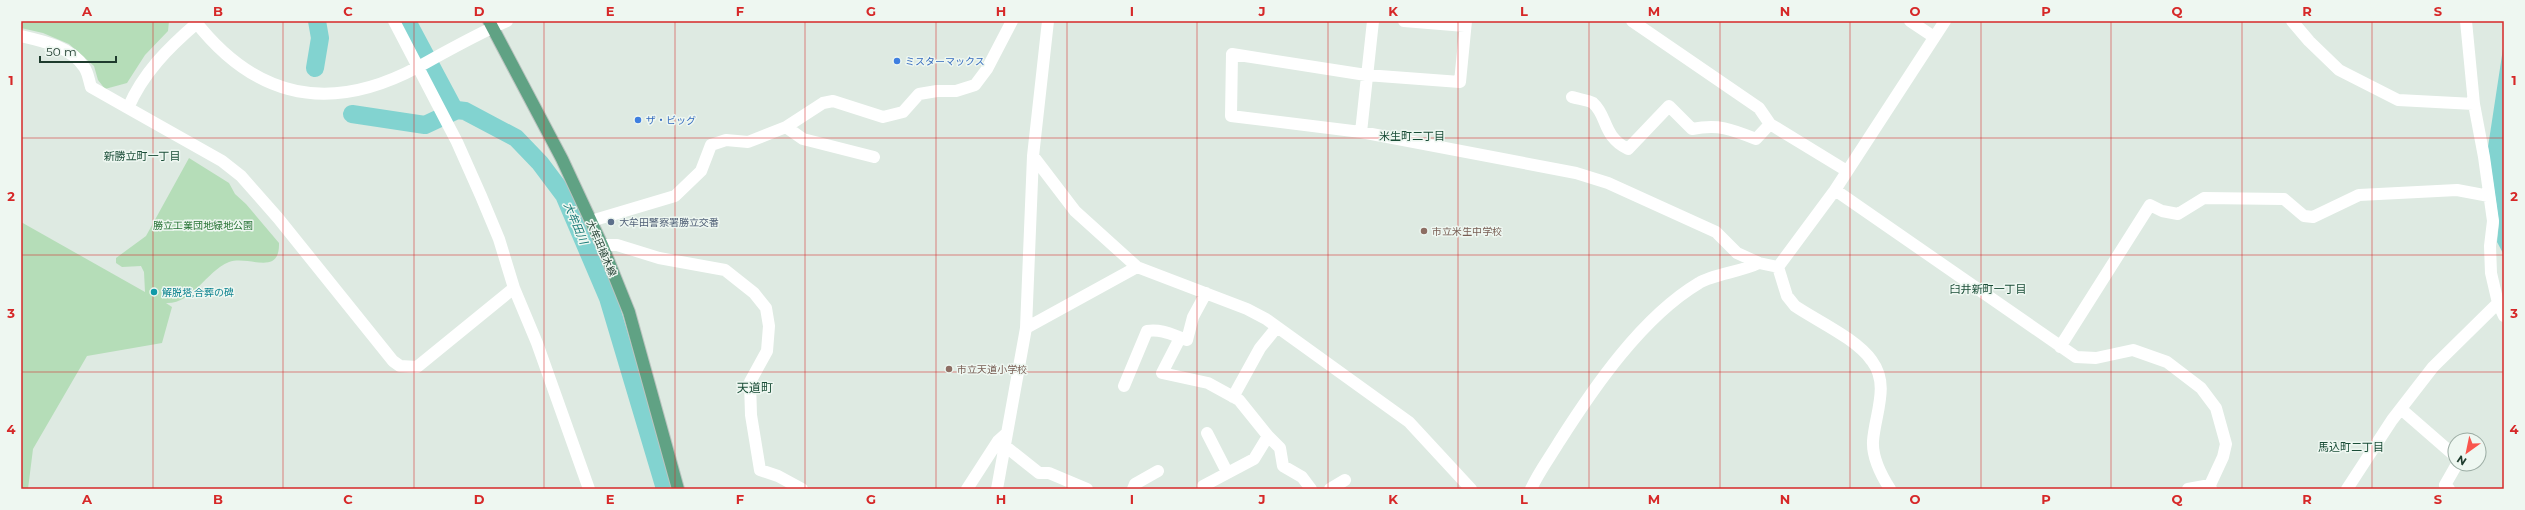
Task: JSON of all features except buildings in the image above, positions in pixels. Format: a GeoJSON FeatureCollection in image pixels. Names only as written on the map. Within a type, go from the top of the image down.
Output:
{"type":"FeatureCollection","features":[{"type":"Feature","properties":{"kind":"main road","name":"大牟田植木線"},"geometry":{"type":"LineString","coordinates":[[491,24],[562,159],[602,245],[629,312],[678,489]]}},
{"type":"Feature","properties":{"kind":"street"},"geometry":{"type":"LineString","coordinates":[[394,21],[420,66],[443,118],[460,149],[499,239],[514,288],[537,343],[589,489]]}},
{"type":"Feature","properties":{"kind":"street"},"geometry":{"type":"LineString","coordinates":[[128,108],[149,69],[172,44],[199,23],[219,50],[258,79],[305,93],[335,94],[359,90],[420,66],[491,24],[507,21]]}},
{"type":"Feature","properties":{"kind":"street"},"geometry":{"type":"LineString","coordinates":[[591,221],[675,196],[702,171],[711,145],[726,140],[748,142],[786,128],[823,103],[833,101],[884,117],[903,112],[919,94],[937,90],[956,91],[975,85],[987,69],[1012,21]]}},
{"type":"Feature","properties":{"kind":"street"},"geometry":{"type":"LineString","coordinates":[[997,489],[1026,328],[1033,156],[1048,21]]}},
{"type":"Feature","properties":{"kind":"street"},"geometry":{"type":"LineString","coordinates":[[1361,132],[1373,21]]}},
{"type":"Feature","properties":{"kind":"street"},"geometry":{"type":"LineString","coordinates":[[1404,21],[1465,24],[1460,82],[1366,75],[1232,54],[1231,116],[1361,132],[1576,173],[1608,183],[1716,232],[1737,252],[1759,263],[1778,267]]}},
{"type":"Feature","properties":{"kind":"street"},"geometry":{"type":"LineString","coordinates":[[1632,21],[1759,108],[1770,124],[1847,172]]}},
{"type":"Feature","properties":{"kind":"street"},"geometry":{"type":"LineString","coordinates":[[1910,21],[1934,37]]}},
{"type":"Feature","properties":{"kind":"street"},"geometry":{"type":"LineString","coordinates":[[1778,267],[1835,190],[1945,21]]}},
{"type":"Feature","properties":{"kind":"street"},"geometry":{"type":"LineString","coordinates":[[2292,21],[2309,41],[2339,70],[2398,100],[2474,104]]}},
{"type":"Feature","properties":{"kind":"street"},"geometry":{"type":"LineString","coordinates":[[2466,21],[2474,104],[2484,157],[2493,221],[2490,246],[2491,273],[2498,303],[2504,316]]}},
{"type":"Feature","properties":{"kind":"street"},"geometry":{"type":"LineString","coordinates":[[21,36],[49,43],[72,54],[85,67],[91,87],[222,161],[241,176],[278,218],[393,361],[400,366],[417,367],[428,360],[514,288]]}},
{"type":"Feature","properties":{"kind":"street"},"geometry":{"type":"LineString","coordinates":[[1572,97],[1592,102],[1600,112],[1606,129],[1619,144],[1628,149],[1670,106],[1692,129],[1711,126],[1726,127],[1756,139],[1770,124]]}},
{"type":"Feature","properties":{"kind":"street"},"geometry":{"type":"LineString","coordinates":[[786,128],[803,139],[874,157]]}},
{"type":"Feature","properties":{"kind":"street"},"geometry":{"type":"LineString","coordinates":[[1033,156],[1075,211],[1137,267],[1247,309],[1277,327],[1409,422],[1471,489]]}},
{"type":"Feature","properties":{"kind":"street"},"geometry":{"type":"LineString","coordinates":[[1835,190],[2076,357],[2096,358],[2133,350],[2167,362],[2201,388],[2216,408],[2226,444],[2223,457],[2211,487],[2188,489]]}},
{"type":"Feature","properties":{"kind":"street"},"geometry":{"type":"LineString","coordinates":[[2060,347],[2150,205],[2162,211],[2178,214],[2204,198],[2284,199],[2304,216],[2313,217],[2359,195],[2457,190],[2489,196]]}},
{"type":"Feature","properties":{"kind":"street"},"geometry":{"type":"LineString","coordinates":[[602,245],[617,246],[658,258],[725,270],[754,293],[766,308],[769,326],[767,351],[750,382],[751,415],[760,470],[778,476],[802,489]]}},
{"type":"Feature","properties":{"kind":"street"},"geometry":{"type":"LineString","coordinates":[[1531,489],[1582,406],[1645,326],[1666,306],[1700,282],[1746,270],[1759,263]]}},
{"type":"Feature","properties":{"kind":"street"},"geometry":{"type":"LineString","coordinates":[[1026,328],[1137,267]]}},
{"type":"Feature","properties":{"kind":"street"},"geometry":{"type":"LineString","coordinates":[[1778,267],[1787,296],[1795,306],[1860,348],[1872,360],[1878,371],[1882,383],[1873,442],[1875,458],[1880,473],[1890,489]]}},
{"type":"Feature","properties":{"kind":"street"},"geometry":{"type":"LineString","coordinates":[[1124,386],[1147,331],[1156,330],[1171,332],[1180,338],[1187,340],[1193,317],[1206,293]]}},
{"type":"Feature","properties":{"kind":"street"},"geometry":{"type":"LineString","coordinates":[[2347,489],[2401,409],[2433,367],[2498,303]]}},
{"type":"Feature","properties":{"kind":"street"},"geometry":{"type":"LineString","coordinates":[[1233,397],[1260,348],[1277,327]]}},
{"type":"Feature","properties":{"kind":"street"},"geometry":{"type":"LineString","coordinates":[[1180,338],[1162,373],[1208,382],[1239,400],[1268,436],[1280,448],[1283,466],[1302,477],[1311,489]]}},
{"type":"Feature","properties":{"kind":"street"},"geometry":{"type":"LineString","coordinates":[[2401,409],[2447,449]]}},
{"type":"Feature","properties":{"kind":"street"},"geometry":{"type":"LineString","coordinates":[[967,489],[998,441],[1007,433]]}},
{"type":"Feature","properties":{"kind":"street"},"geometry":{"type":"LineString","coordinates":[[1207,433],[1227,472]]}},
{"type":"Feature","properties":{"kind":"street"},"geometry":{"type":"LineString","coordinates":[[1203,486],[1254,459],[1268,436]]}},
{"type":"Feature","properties":{"kind":"street"},"geometry":{"type":"LineString","coordinates":[[1005,446],[1038,473],[1049,473],[1087,489]]}},
{"type":"Feature","properties":{"kind":"street"},"geometry":{"type":"LineString","coordinates":[[1133,489],[1135,484],[1158,470]]}},
{"type":"Feature","properties":{"kind":"street"},"geometry":{"type":"LineString","coordinates":[[2449,489],[2445,485],[2452,472]]}},
{"type":"Feature","properties":{"kind":"street"},"geometry":{"type":"LineString","coordinates":[[1330,489],[1345,480]]}},
{"type":"Feature","properties":{"kind":"green space"},"geometry":{"type":"Polygon","coordinates":[[[21,21],[169,21],[168,31],[145,55],[127,83],[105,89],[98,80],[94,66],[69,44],[43,33],[21,28],[21,21]]]}},
{"type":"Feature","properties":{"kind":"green space","name":"勝立工業団地緑地公園"},"geometry":{"type":"Polygon","coordinates":[[[189,158],[229,183],[235,194],[246,204],[279,243],[278,253],[274,259],[269,262],[229,262],[213,273],[184,298],[175,302],[166,303],[172,307],[162,343],[87,356],[33,449],[28,489],[21,489],[21,222],[145,292],[144,272],[141,266],[122,267],[116,263],[116,258],[146,236],[189,158]]]}},
{"type":"Feature","properties":{"kind":"water"},"geometry":{"type":"Polygon","coordinates":[[[2504,42],[2504,255],[2497,242],[2499,223],[2488,147],[2504,42]]]}},
{"type":"Feature","properties":{"kind":"waterway","name":"大牟田川"},"geometry":{"type":"LineString","coordinates":[[315,68],[320,38],[317,21]]}},
{"type":"Feature","properties":{"kind":"waterway"},"geometry":{"type":"LineString","coordinates":[[407,21],[455,111]]}},
{"type":"Feature","properties":{"kind":"waterway","name":"大牟田川"},"geometry":{"type":"LineString","coordinates":[[352,114],[425,125],[457,110],[465,111],[516,138],[540,163],[564,195],[608,298],[665,489]]}},
{"type":"Feature","properties":{"kind":"place","name":"ミスターマックス"},"geometry":{"type":"Point","coordinates":[897,61]}},
{"type":"Feature","properties":{"kind":"place","name":"ザ・ビッグ"},"geometry":{"type":"Point","coordinates":[638,120]}},
{"type":"Feature","properties":{"kind":"place","name":"大牟田警察署勝立交番"},"geometry":{"type":"Point","coordinates":[611,222]}},
{"type":"Feature","properties":{"kind":"place","name":"市立米生中学校"},"geometry":{"type":"Point","coordinates":[1424,231]}},
{"type":"Feature","properties":{"kind":"place","name":"解脱塔,合葬の碑"},"geometry":{"type":"Point","coordinates":[154,292]}},
{"type":"Feature","properties":{"kind":"place","name":"市立天道小学校"},"geometry":{"type":"Point","coordinates":[949,369]}},
{"type":"Feature","properties":{"kind":"district","name":"米生町二丁目"},"geometry":{"type":"Point","coordinates":[1412,136]}},
{"type":"Feature","properties":{"kind":"district","name":"新勝立町一丁目"},"geometry":{"type":"Point","coordinates":[142,156]}},
{"type":"Feature","properties":{"kind":"district","name":"臼井新町一丁目"},"geometry":{"type":"Point","coordinates":[1988,289]}},
{"type":"Feature","properties":{"kind":"district","name":"天道町"},"geometry":{"type":"Point","coordinates":[755,388]}},
{"type":"Feature","properties":{"kind":"district","name":"馬込町二丁目"},"geometry":{"type":"Point","coordinates":[2351,447]}}]}
